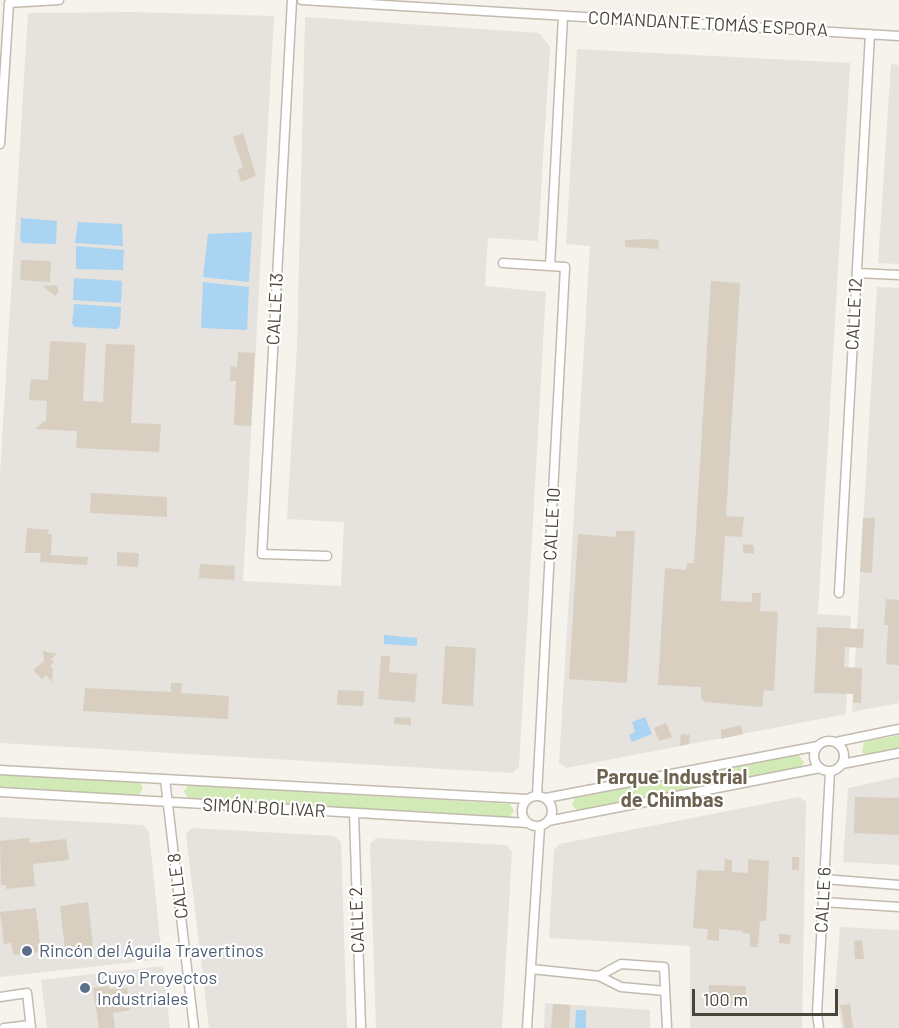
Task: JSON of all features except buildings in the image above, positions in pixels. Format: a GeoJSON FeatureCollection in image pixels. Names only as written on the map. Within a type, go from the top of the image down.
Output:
{"type":"FeatureCollection","features":[{"type":"Feature","properties":{"kind":"street"},"geometry":{"type":"LineString","coordinates":[[0,144],[9,3],[59,0]]}},
{"type":"Feature","properties":{"kind":"street","name":"CALLE 13"},"geometry":{"type":"LineString","coordinates":[[292,0],[262,554],[327,556]]}},
{"type":"Feature","properties":{"kind":"street","name":"COMANDANTE TOMÁS ESPORA"},"geometry":{"type":"LineString","coordinates":[[302,0],[899,36]]}},
{"type":"Feature","properties":{"kind":"street"},"geometry":{"type":"LineString","coordinates":[[503,263],[550,266],[563,16]]}},
{"type":"Feature","properties":{"kind":"street","name":"CALLE 12"},"geometry":{"type":"LineString","coordinates":[[839,593],[870,34]]}},
{"type":"Feature","properties":{"kind":"street","name":"CALLE 10"},"geometry":{"type":"LineString","coordinates":[[542,797],[565,267],[550,266]]}},
{"type":"Feature","properties":{"kind":"street"},"geometry":{"type":"LineString","coordinates":[[856,273],[899,275]]}},
{"type":"Feature","properties":{"kind":"street"},"geometry":{"type":"LineString","coordinates":[[899,729],[527,799],[522,808],[528,823],[540,826],[548,821],[820,768],[830,771],[842,764],[899,753]]}},
{"type":"Feature","properties":{"kind":"street"},"geometry":{"type":"LineString","coordinates":[[836,742],[844,752],[842,764]]}},
{"type":"Feature","properties":{"kind":"street"},"geometry":{"type":"LineString","coordinates":[[818,746],[814,758],[820,768]]}},
{"type":"Feature","properties":{"kind":"street","name":"SIMÓN BOLIVAR"},"geometry":{"type":"LineString","coordinates":[[0,770],[527,799]]}},
{"type":"Feature","properties":{"kind":"street","name":"CALLE 6"},"geometry":{"type":"LineString","coordinates":[[819,1028],[817,1014],[830,771]]}},
{"type":"Feature","properties":{"kind":"street","name":"CALLE 8"},"geometry":{"type":"LineString","coordinates":[[165,779],[195,1028]]}},
{"type":"Feature","properties":{"kind":"street","name":"SIMÓN BOLIVAR"},"geometry":{"type":"LineString","coordinates":[[0,792],[528,823]]}},
{"type":"Feature","properties":{"kind":"street"},"geometry":{"type":"LineString","coordinates":[[542,797],[552,812],[548,821]]}},
{"type":"Feature","properties":{"kind":"street","name":"CALLE 2"},"geometry":{"type":"LineString","coordinates":[[354,813],[361,1028]]}},
{"type":"Feature","properties":{"kind":"street"},"geometry":{"type":"LineString","coordinates":[[527,1028],[540,826]]}},
{"type":"Feature","properties":{"kind":"street"},"geometry":{"type":"LineString","coordinates":[[824,879],[899,885]]}},
{"type":"Feature","properties":{"kind":"street"},"geometry":{"type":"LineString","coordinates":[[823,902],[899,907]]}},
{"type":"Feature","properties":{"kind":"street"},"geometry":{"type":"LineString","coordinates":[[599,976],[621,964],[664,967],[667,1028]]}},
{"type":"Feature","properties":{"kind":"street"},"geometry":{"type":"LineString","coordinates":[[531,969],[599,976],[621,987],[665,991]]}},
{"type":"Feature","properties":{"kind":"street"},"geometry":{"type":"LineString","coordinates":[[0,997],[27,993],[31,1026],[4,1028]]}},
{"type":"Feature","properties":{"kind":"shaded area"},"geometry":{"type":"Polygon","coordinates":[[[132,12],[274,16],[243,581],[341,586],[344,522],[287,519],[297,345],[305,17],[539,33],[550,47],[538,241],[488,238],[485,286],[546,292],[519,767],[512,773],[0,743],[0,474],[28,13],[132,12]]]}},
{"type":"Feature","properties":{"kind":"shaded area"},"geometry":{"type":"Polygon","coordinates":[[[577,49],[850,63],[818,614],[851,616],[846,714],[566,768],[559,763],[590,246],[566,244],[577,49]]]}},
{"type":"Feature","properties":{"kind":"shaded area"},"geometry":{"type":"Polygon","coordinates":[[[891,64],[899,65],[899,264],[878,263],[891,64]]]}},
{"type":"Feature","properties":{"kind":"shaded area"},"geometry":{"type":"Polygon","coordinates":[[[877,287],[899,288],[899,703],[852,712],[877,287]]]}},
{"type":"Feature","properties":{"kind":"shaded area"},"geometry":{"type":"Polygon","coordinates":[[[899,777],[899,865],[843,862],[848,788],[899,777]]]}},
{"type":"Feature","properties":{"kind":"shaded area"},"geometry":{"type":"Polygon","coordinates":[[[799,797],[806,802],[802,1028],[690,1028],[690,946],[549,938],[554,850],[559,844],[799,797]]]}},
{"type":"Feature","properties":{"kind":"shaded area","name":"Rincón del Águila Travertinos"},"geometry":{"type":"Polygon","coordinates":[[[0,817],[143,825],[149,832],[162,959],[0,977],[0,817]]]}},
{"type":"Feature","properties":{"kind":"shaded area"},"geometry":{"type":"Polygon","coordinates":[[[192,828],[334,836],[341,842],[347,1028],[209,1028],[186,834],[192,828]]]}},
{"type":"Feature","properties":{"kind":"shaded area"},"geometry":{"type":"Polygon","coordinates":[[[376,838],[507,845],[512,852],[502,1028],[376,1028],[370,844],[376,838]]]}},
{"type":"Feature","properties":{"kind":"shaded area"},"geometry":{"type":"Polygon","coordinates":[[[840,927],[899,930],[899,1028],[842,1028],[835,992],[840,927]]]}},
{"type":"Feature","properties":{"kind":"shaded area","name":"Cuyo Proyectos Industriales"},"geometry":{"type":"Polygon","coordinates":[[[163,966],[170,1028],[47,1028],[41,980],[163,966]]]}},
{"type":"Feature","properties":{"kind":"shaded area"},"geometry":{"type":"Polygon","coordinates":[[[545,1003],[650,1010],[650,1028],[544,1028],[545,1003]]]}},
{"type":"Feature","properties":{"kind":"green space"},"geometry":{"type":"Polygon","coordinates":[[[899,735],[899,749],[866,755],[862,752],[864,742],[899,735]]]}},
{"type":"Feature","properties":{"kind":"green space"},"geometry":{"type":"Polygon","coordinates":[[[799,755],[804,763],[800,768],[578,811],[572,805],[575,798],[799,755]]]}},
{"type":"Feature","properties":{"kind":"green space"},"geometry":{"type":"Polygon","coordinates":[[[0,774],[140,782],[143,788],[139,795],[0,788],[0,774]]]}},
{"type":"Feature","properties":{"kind":"green space"},"geometry":{"type":"Polygon","coordinates":[[[188,785],[510,804],[514,811],[509,818],[188,798],[184,791],[188,785]]]}},
{"type":"Feature","properties":{"kind":"water"},"geometry":{"type":"Polygon","coordinates":[[[21,218],[57,221],[56,244],[23,243],[20,240],[21,218]]]}},
{"type":"Feature","properties":{"kind":"water"},"geometry":{"type":"Polygon","coordinates":[[[78,222],[122,224],[123,246],[75,243],[78,222]]]}},
{"type":"Feature","properties":{"kind":"water"},"geometry":{"type":"Polygon","coordinates":[[[252,232],[249,282],[203,277],[208,234],[252,232]]]}},
{"type":"Feature","properties":{"kind":"water"},"geometry":{"type":"Polygon","coordinates":[[[76,246],[124,250],[123,270],[76,269],[76,246]]]}},
{"type":"Feature","properties":{"kind":"water"},"geometry":{"type":"Polygon","coordinates":[[[74,278],[122,281],[121,303],[73,300],[74,278]]]}},
{"type":"Feature","properties":{"kind":"water"},"geometry":{"type":"Polygon","coordinates":[[[203,282],[249,287],[247,330],[201,328],[203,282]]]}},
{"type":"Feature","properties":{"kind":"water"},"geometry":{"type":"Polygon","coordinates":[[[74,304],[121,307],[120,326],[117,329],[75,327],[72,324],[74,304]]]}},
{"type":"Feature","properties":{"kind":"water"},"geometry":{"type":"Polygon","coordinates":[[[384,635],[417,638],[417,646],[384,644],[384,635]]]}},
{"type":"Feature","properties":{"kind":"water"},"geometry":{"type":"Polygon","coordinates":[[[645,717],[652,734],[632,742],[629,735],[635,732],[632,722],[645,717]]]}},
{"type":"Feature","properties":{"kind":"water"},"geometry":{"type":"Polygon","coordinates":[[[576,1010],[586,1010],[586,1028],[575,1028],[576,1010]]]}},
{"type":"Feature","properties":{"kind":"place","name":"Rincón del Águila Travertinos"},"geometry":{"type":"Point","coordinates":[27,951]}},
{"type":"Feature","properties":{"kind":"place","name":"Cuyo Proyectos Industriales"},"geometry":{"type":"Point","coordinates":[85,988]}},
{"type":"Feature","properties":{"kind":"district","name":"Parque Industrial de Chimbas"},"geometry":{"type":"Point","coordinates":[672,788]}}]}
